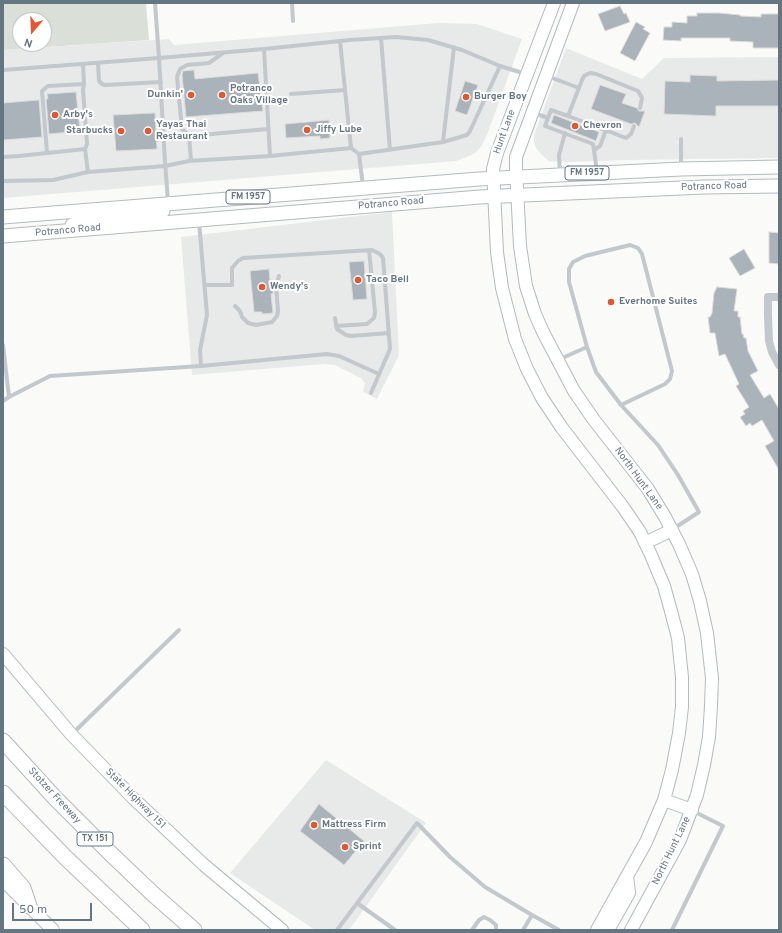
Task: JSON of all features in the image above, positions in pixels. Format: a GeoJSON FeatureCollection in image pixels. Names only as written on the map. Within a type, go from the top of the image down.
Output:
{"type":"FeatureCollection","features":[{"type":"Feature","properties":{"kind":"highway","name":"Stotzer Freeway"},"geometry":{"type":"LineString","coordinates":[[3,741],[55,798],[110,853],[152,894],[194,930]]}},
{"type":"Feature","properties":{"kind":"highway"},"geometry":{"type":"LineString","coordinates":[[3,793],[66,858],[142,930]]}},
{"type":"Feature","properties":{"kind":"highway"},"geometry":{"type":"LineString","coordinates":[[3,865],[22,888],[29,906]]}},
{"type":"Feature","properties":{"kind":"main road","name":"Hunt Lane"},"geometry":{"type":"LineString","coordinates":[[493,196],[492,178],[497,153],[554,3]]}},
{"type":"Feature","properties":{"kind":"main road"},"geometry":{"type":"LineString","coordinates":[[556,48],[549,41],[563,3]]}},
{"type":"Feature","properties":{"kind":"main road","name":"Hunt Lane"},"geometry":{"type":"LineString","coordinates":[[517,195],[517,153],[572,3]]}},
{"type":"Feature","properties":{"kind":"main road","name":"Potranco Road"},"geometry":{"type":"LineString","coordinates":[[3,217],[492,178],[597,172],[779,167]]}},
{"type":"Feature","properties":{"kind":"main road"},"geometry":{"type":"LineString","coordinates":[[681,169],[681,188]]}},
{"type":"Feature","properties":{"kind":"main road"},"geometry":{"type":"LineString","coordinates":[[704,187],[733,179],[779,178]]}},
{"type":"Feature","properties":{"kind":"main road","name":"Potranco Road"},"geometry":{"type":"LineString","coordinates":[[3,236],[493,196],[704,187],[779,186]]}},
{"type":"Feature","properties":{"kind":"main road"},"geometry":{"type":"LineString","coordinates":[[199,220],[199,214],[202,211],[287,202],[299,198],[306,193]]}},
{"type":"Feature","properties":{"kind":"main road","name":"North Hunt Lane"},"geometry":{"type":"LineString","coordinates":[[517,195],[521,257],[528,296],[538,320],[557,361],[583,406],[648,489],[672,530],[690,569],[700,601],[707,633],[712,678],[711,721],[707,752],[701,779],[692,810],[673,855],[632,930]]}},
{"type":"Feature","properties":{"kind":"main road"},"geometry":{"type":"LineString","coordinates":[[493,196],[496,252],[502,288],[513,332],[527,368],[542,398],[562,428],[623,507],[645,543],[664,586],[678,638],[682,701],[679,733],[672,770],[664,800],[649,835],[597,930]]}},
{"type":"Feature","properties":{"kind":"main road"},"geometry":{"type":"LineString","coordinates":[[65,231],[72,225],[88,220],[161,213],[167,209],[169,204]]}},
{"type":"Feature","properties":{"kind":"main road"},"geometry":{"type":"LineString","coordinates":[[645,543],[672,530]]}},
{"type":"Feature","properties":{"kind":"main road","name":"State Highway 151"},"geometry":{"type":"LineString","coordinates":[[3,654],[71,734],[134,799],[224,882],[282,930]]}},
{"type":"Feature","properties":{"kind":"main road"},"geometry":{"type":"LineString","coordinates":[[664,800],[692,810]]}},
{"type":"Feature","properties":{"kind":"main road"},"geometry":{"type":"LineString","coordinates":[[608,930],[629,893],[627,876]]}},
{"type":"Feature","properties":{"kind":"main road"},"geometry":{"type":"LineString","coordinates":[[3,880],[53,930]]}},
{"type":"Feature","properties":{"kind":"street"},"geometry":{"type":"LineString","coordinates":[[779,297],[768,297],[769,340],[772,352],[779,365]]}},
{"type":"Feature","properties":{"kind":"lane"},"geometry":{"type":"LineString","coordinates":[[155,3],[165,166],[169,204]]}},
{"type":"Feature","properties":{"kind":"lane"},"geometry":{"type":"LineString","coordinates":[[292,3],[293,21]]}},
{"type":"Feature","properties":{"kind":"lane"},"geometry":{"type":"LineString","coordinates":[[3,70],[264,50],[340,41],[396,37],[428,40],[454,47],[500,66],[527,75]]}},
{"type":"Feature","properties":{"kind":"lane"},"geometry":{"type":"LineString","coordinates":[[381,38],[390,150]]}},
{"type":"Feature","properties":{"kind":"lane"},"geometry":{"type":"LineString","coordinates":[[340,41],[351,148]]}},
{"type":"Feature","properties":{"kind":"lane"},"geometry":{"type":"LineString","coordinates":[[443,142],[454,47]]}},
{"type":"Feature","properties":{"kind":"lane"},"geometry":{"type":"LineString","coordinates":[[264,50],[270,156]]}},
{"type":"Feature","properties":{"kind":"lane"},"geometry":{"type":"LineString","coordinates":[[191,161],[189,136],[182,129],[177,77],[180,69],[187,65],[209,63],[224,53]]}},
{"type":"Feature","properties":{"kind":"lane"},"geometry":{"type":"LineString","coordinates":[[98,62],[99,81],[105,85],[161,82]]}},
{"type":"Feature","properties":{"kind":"lane"},"geometry":{"type":"LineString","coordinates":[[83,64],[83,90],[87,144],[85,149],[88,172]]}},
{"type":"Feature","properties":{"kind":"lane"},"geometry":{"type":"LineString","coordinates":[[3,181],[53,180],[88,172],[165,166],[191,161],[270,156],[351,148],[359,154],[443,142],[467,135],[470,131],[500,66]]}},
{"type":"Feature","properties":{"kind":"lane"},"geometry":{"type":"LineString","coordinates":[[568,116],[584,76],[590,73],[638,91],[642,98],[640,108]]}},
{"type":"Feature","properties":{"kind":"lane"},"geometry":{"type":"LineString","coordinates":[[545,76],[579,88]]}},
{"type":"Feature","properties":{"kind":"lane"},"geometry":{"type":"LineString","coordinates":[[47,153],[42,91],[48,86],[84,84]]}},
{"type":"Feature","properties":{"kind":"lane"},"geometry":{"type":"LineString","coordinates":[[291,94],[345,90]]}},
{"type":"Feature","properties":{"kind":"lane"},"geometry":{"type":"LineString","coordinates":[[597,172],[593,144],[545,126],[551,110],[626,138],[634,126]]}},
{"type":"Feature","properties":{"kind":"lane"},"geometry":{"type":"LineString","coordinates":[[532,112],[548,118]]}},
{"type":"Feature","properties":{"kind":"lane"},"geometry":{"type":"LineString","coordinates":[[189,136],[268,129]]}},
{"type":"Feature","properties":{"kind":"lane"},"geometry":{"type":"LineString","coordinates":[[594,150],[600,146],[606,130]]}},
{"type":"Feature","properties":{"kind":"lane"},"geometry":{"type":"LineString","coordinates":[[560,174],[559,155],[565,133]]}},
{"type":"Feature","properties":{"kind":"lane"},"geometry":{"type":"LineString","coordinates":[[681,139],[681,169]]}},
{"type":"Feature","properties":{"kind":"lane"},"geometry":{"type":"LineString","coordinates":[[3,157],[85,149]]}},
{"type":"Feature","properties":{"kind":"lane"},"geometry":{"type":"LineString","coordinates":[[359,154],[363,188]]}},
{"type":"Feature","properties":{"kind":"lane"},"geometry":{"type":"LineString","coordinates":[[199,220],[207,315],[200,350],[201,366]]}},
{"type":"Feature","properties":{"kind":"lane"},"geometry":{"type":"LineString","coordinates":[[621,405],[665,384],[670,380],[672,371],[642,254],[638,248],[630,245],[585,256],[573,262],[569,269],[569,282],[587,347],[596,372],[621,405],[658,445],[678,475],[699,512],[672,530]]}},
{"type":"Feature","properties":{"kind":"lane"},"geometry":{"type":"LineString","coordinates":[[205,285],[232,285],[232,268],[243,258],[369,250],[376,251],[383,258],[390,349],[371,393]]}},
{"type":"Feature","properties":{"kind":"lane"},"geometry":{"type":"LineString","coordinates":[[336,326],[367,324],[374,318],[375,312],[369,250]]}},
{"type":"Feature","properties":{"kind":"lane"},"geometry":{"type":"LineString","coordinates":[[235,306],[248,323],[256,324],[272,322],[277,316],[278,311],[276,286],[279,276]]}},
{"type":"Feature","properties":{"kind":"lane"},"geometry":{"type":"LineString","coordinates":[[335,318],[336,326],[341,333],[351,336],[389,333]]}},
{"type":"Feature","properties":{"kind":"lane"},"geometry":{"type":"LineString","coordinates":[[3,345],[4,365],[9,397]]}},
{"type":"Feature","properties":{"kind":"lane"},"geometry":{"type":"LineString","coordinates":[[557,361],[587,347]]}},
{"type":"Feature","properties":{"kind":"lane"},"geometry":{"type":"LineString","coordinates":[[3,401],[50,376],[201,366],[327,354],[339,356],[379,374]]}},
{"type":"Feature","properties":{"kind":"lane"},"geometry":{"type":"LineString","coordinates":[[71,734],[179,630]]}},
{"type":"Feature","properties":{"kind":"lane"},"geometry":{"type":"LineString","coordinates":[[672,930],[723,826],[692,810]]}},
{"type":"Feature","properties":{"kind":"lane"},"geometry":{"type":"LineString","coordinates":[[337,930],[418,823],[450,857],[485,887],[559,930]]}},
{"type":"Feature","properties":{"kind":"lane"},"geometry":{"type":"LineString","coordinates":[[357,903],[395,930]]}},
{"type":"Feature","properties":{"kind":"lane"},"geometry":{"type":"LineString","coordinates":[[523,930],[532,915]]}},
{"type":"Feature","properties":{"kind":"lane"},"geometry":{"type":"LineString","coordinates":[[472,930],[479,920],[484,917],[496,925],[496,930]]}},
{"type":"Feature","properties":{"kind":"shaded area"},"geometry":{"type":"Polygon","coordinates":[[[3,3],[146,3],[149,40],[52,47],[52,12],[12,12],[12,49],[3,50],[3,3]]]}},
{"type":"Feature","properties":{"kind":"shaded area"},"geometry":{"type":"Polygon","coordinates":[[[438,23],[477,24],[522,39],[487,135],[481,147],[475,153],[456,161],[3,198],[3,50],[12,49],[12,52],[52,52],[52,47],[169,39],[174,45],[438,23]]]}},
{"type":"Feature","properties":{"kind":"shaded area"},"geometry":{"type":"Polygon","coordinates":[[[566,48],[642,79],[664,58],[779,57],[779,158],[568,162],[549,161],[536,148],[534,135],[566,48]]]}},
{"type":"Feature","properties":{"kind":"shaded area"},"geometry":{"type":"Polygon","coordinates":[[[392,212],[399,355],[377,399],[363,392],[365,383],[361,378],[335,365],[324,364],[192,375],[181,237],[392,212]]]}},
{"type":"Feature","properties":{"kind":"shaded area"},"geometry":{"type":"Polygon","coordinates":[[[326,760],[426,823],[349,930],[315,930],[230,873],[326,760]]]}},
{"type":"Feature","properties":{"kind":"building"},"geometry":{"type":"Polygon","coordinates":[[[620,6],[624,14],[626,13],[630,22],[605,31],[598,14],[620,6]]]}},
{"type":"Feature","properties":{"kind":"building"},"geometry":{"type":"Polygon","coordinates":[[[697,13],[719,13],[761,17],[761,14],[779,14],[779,48],[753,48],[753,42],[730,41],[730,38],[681,38],[681,41],[663,40],[664,27],[672,27],[672,22],[687,23],[687,16],[697,16],[697,13]]]}},
{"type":"Feature","properties":{"kind":"building"},"geometry":{"type":"Polygon","coordinates":[[[636,22],[645,27],[643,29],[650,33],[635,61],[620,53],[636,22]]]}},
{"type":"Feature","properties":{"kind":"building","name":"Potranco Oaks Village"},"geometry":{"type":"Polygon","coordinates":[[[194,70],[195,79],[258,73],[263,111],[186,117],[182,75],[183,71],[194,70]]]}},
{"type":"Feature","properties":{"kind":"building"},"geometry":{"type":"Polygon","coordinates":[[[690,75],[717,76],[717,81],[779,80],[779,106],[716,106],[716,116],[664,114],[665,81],[690,82],[690,75]]]}},
{"type":"Feature","properties":{"kind":"building","name":"Burger Boy"},"geometry":{"type":"Polygon","coordinates":[[[465,81],[478,85],[467,115],[455,111],[465,81]]]}},
{"type":"Feature","properties":{"kind":"building"},"geometry":{"type":"Polygon","coordinates":[[[600,85],[626,94],[622,103],[637,108],[639,111],[645,111],[639,127],[635,123],[631,124],[591,109],[600,85]]]}},
{"type":"Feature","properties":{"kind":"building"},"geometry":{"type":"Polygon","coordinates":[[[76,92],[80,131],[49,134],[46,99],[48,99],[47,94],[76,92]]]}},
{"type":"Feature","properties":{"kind":"building"},"geometry":{"type":"Polygon","coordinates":[[[39,100],[42,137],[3,140],[3,103],[39,100]]]}},
{"type":"Feature","properties":{"kind":"building"},"geometry":{"type":"Polygon","coordinates":[[[155,113],[157,149],[116,151],[113,115],[155,113]]]}},
{"type":"Feature","properties":{"kind":"building","name":"Chevron"},"geometry":{"type":"Polygon","coordinates":[[[554,115],[599,132],[596,141],[551,123],[554,115]]]}},
{"type":"Feature","properties":{"kind":"building","name":"Jiffy Lube"},"geometry":{"type":"Polygon","coordinates":[[[329,120],[330,138],[320,139],[320,136],[286,138],[285,124],[329,120]]]}},
{"type":"Feature","properties":{"kind":"building"},"geometry":{"type":"Polygon","coordinates":[[[769,232],[779,233],[779,264],[769,263],[769,232]]]}},
{"type":"Feature","properties":{"kind":"building"},"geometry":{"type":"Polygon","coordinates":[[[744,249],[755,268],[740,276],[729,258],[744,249]]]}},
{"type":"Feature","properties":{"kind":"building","name":"Taco Bell"},"geometry":{"type":"Polygon","coordinates":[[[364,261],[367,299],[353,300],[349,262],[364,261]]]}},
{"type":"Feature","properties":{"kind":"building","name":"Wendy's"},"geometry":{"type":"Polygon","coordinates":[[[269,269],[270,280],[272,280],[273,285],[273,294],[271,294],[273,313],[262,314],[262,312],[254,312],[250,271],[269,269]]]}},
{"type":"Feature","properties":{"kind":"building"},"geometry":{"type":"Polygon","coordinates":[[[717,287],[737,289],[734,311],[738,311],[742,334],[744,338],[746,338],[748,351],[758,371],[750,375],[764,398],[770,394],[779,409],[779,470],[765,446],[774,441],[762,420],[752,426],[750,423],[746,426],[740,417],[745,414],[743,411],[749,407],[736,386],[739,384],[725,354],[719,356],[715,333],[710,333],[708,317],[710,317],[712,313],[714,293],[717,287]]]}},
{"type":"Feature","properties":{"kind":"building"},"geometry":{"type":"Polygon","coordinates":[[[319,804],[364,841],[344,865],[300,831],[319,804]]]}},
{"type":"Feature","properties":{"kind":"place","name":"Dunkin'"},"geometry":{"type":"Point","coordinates":[191,95]}},
{"type":"Feature","properties":{"kind":"place","name":"Potranco Oaks Village"},"geometry":{"type":"Point","coordinates":[222,95]}},
{"type":"Feature","properties":{"kind":"place","name":"Burger Boy"},"geometry":{"type":"Point","coordinates":[466,97]}},
{"type":"Feature","properties":{"kind":"place","name":"Arby's"},"geometry":{"type":"Point","coordinates":[55,115]}},
{"type":"Feature","properties":{"kind":"place","name":"Chevron"},"geometry":{"type":"Point","coordinates":[575,126]}},
{"type":"Feature","properties":{"kind":"place","name":"Jiffy Lube"},"geometry":{"type":"Point","coordinates":[307,130]}},
{"type":"Feature","properties":{"kind":"place","name":"Starbucks"},"geometry":{"type":"Point","coordinates":[121,131]}},
{"type":"Feature","properties":{"kind":"place","name":"Yayas Thai Restaurant"},"geometry":{"type":"Point","coordinates":[148,131]}},
{"type":"Feature","properties":{"kind":"place","name":"Taco Bell"},"geometry":{"type":"Point","coordinates":[358,280]}},
{"type":"Feature","properties":{"kind":"place","name":"Wendy's"},"geometry":{"type":"Point","coordinates":[262,287]}},
{"type":"Feature","properties":{"kind":"place","name":"Everhome Suites"},"geometry":{"type":"Point","coordinates":[611,302]}},
{"type":"Feature","properties":{"kind":"place","name":"Mattress Firm"},"geometry":{"type":"Point","coordinates":[314,825]}},
{"type":"Feature","properties":{"kind":"place","name":"Sprint"},"geometry":{"type":"Point","coordinates":[345,847]}}]}
